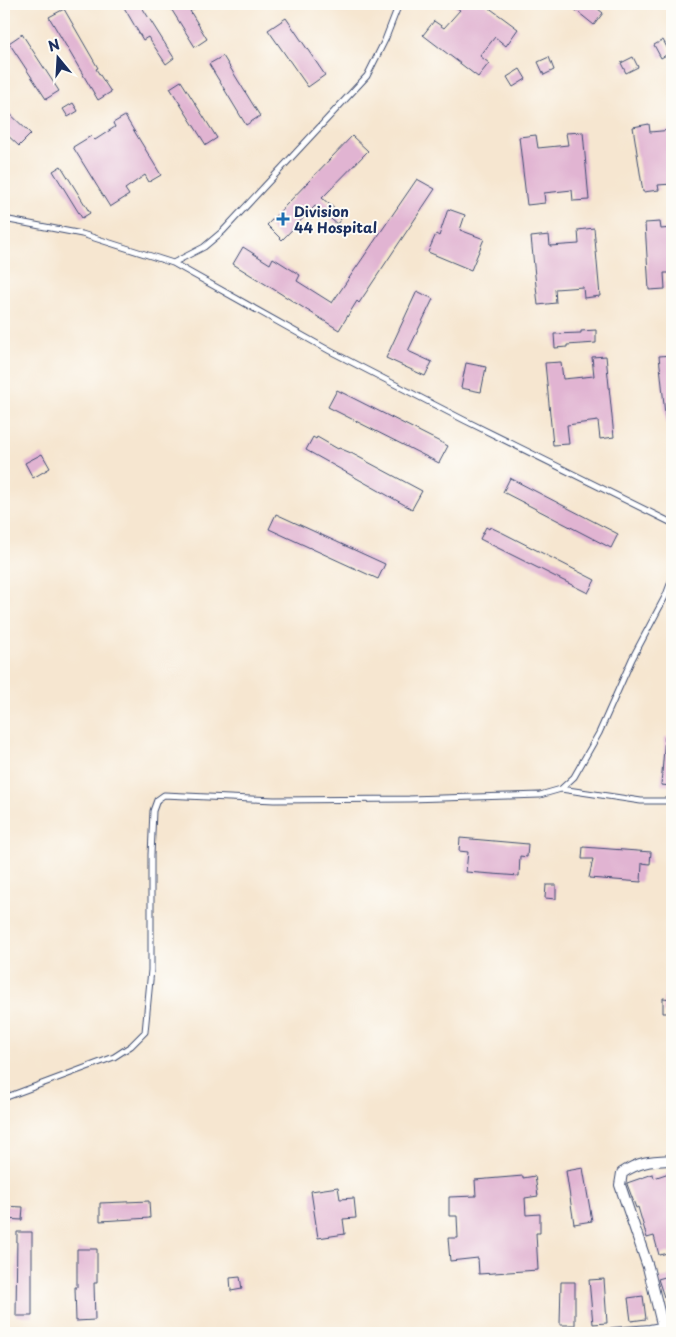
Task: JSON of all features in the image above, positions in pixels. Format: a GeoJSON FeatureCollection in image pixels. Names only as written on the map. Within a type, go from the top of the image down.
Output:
{"type":"FeatureCollection","features":[{"type":"Feature","properties":{"kind":"street"},"geometry":{"type":"LineString","coordinates":[[613,1333],[667,1327],[620,1185],[622,1173],[632,1166],[645,1162],[672,1160]]}},
{"type":"Feature","properties":{"kind":"lane"},"geometry":{"type":"LineString","coordinates":[[173,263],[204,247],[223,231],[367,76],[385,40],[399,4]]}},
{"type":"Feature","properties":{"kind":"lane"},"geometry":{"type":"LineString","coordinates":[[4,218],[82,234],[173,263],[330,351],[672,523]]}},
{"type":"Feature","properties":{"kind":"lane"},"geometry":{"type":"LineString","coordinates":[[561,789],[574,777],[599,732],[632,659],[666,595],[672,579]]}},
{"type":"Feature","properties":{"kind":"lane"},"geometry":{"type":"LineString","coordinates":[[4,1098],[114,1057],[131,1046],[145,1032],[151,970],[151,855],[154,811],[157,800],[164,795],[274,800],[409,799],[540,795],[561,789],[641,801],[672,801]]}},
{"type":"Feature","properties":{"kind":"building"},"geometry":{"type":"Polygon","coordinates":[[[122,4],[140,4],[174,58],[166,64],[148,37],[143,40],[122,4]]]}},
{"type":"Feature","properties":{"kind":"building"},"geometry":{"type":"Polygon","coordinates":[[[168,4],[203,4],[190,11],[207,39],[195,47],[168,4]]]}},
{"type":"Feature","properties":{"kind":"building"},"geometry":{"type":"Polygon","coordinates":[[[451,4],[484,4],[518,29],[506,46],[495,37],[480,56],[489,63],[478,77],[423,35],[434,21],[444,28],[460,10],[451,4]]]}},
{"type":"Feature","properties":{"kind":"building"},"geometry":{"type":"Polygon","coordinates":[[[568,4],[592,4],[603,13],[594,25],[568,4]]]}},
{"type":"Feature","properties":{"kind":"building"},"geometry":{"type":"Polygon","coordinates":[[[64,9],[98,68],[96,69],[111,92],[98,100],[49,17],[64,9]]]}},
{"type":"Feature","properties":{"kind":"building"},"geometry":{"type":"Polygon","coordinates":[[[286,18],[325,75],[308,87],[268,30],[286,18]]]}},
{"type":"Feature","properties":{"kind":"building"},"geometry":{"type":"Polygon","coordinates":[[[22,34],[59,91],[46,99],[9,43],[22,34]]]}},
{"type":"Feature","properties":{"kind":"building"},"geometry":{"type":"Polygon","coordinates":[[[663,40],[670,53],[661,58],[654,45],[663,40]]]}},
{"type":"Feature","properties":{"kind":"building"},"geometry":{"type":"Polygon","coordinates":[[[223,56],[260,116],[246,125],[209,64],[223,56]]]}},
{"type":"Feature","properties":{"kind":"building"},"geometry":{"type":"Polygon","coordinates":[[[549,57],[554,70],[544,75],[538,62],[549,57]]]}},
{"type":"Feature","properties":{"kind":"building"},"geometry":{"type":"Polygon","coordinates":[[[633,57],[638,67],[626,73],[621,63],[633,57]]]}},
{"type":"Feature","properties":{"kind":"building"},"geometry":{"type":"Polygon","coordinates":[[[520,69],[526,79],[513,87],[507,77],[520,69]]]}},
{"type":"Feature","properties":{"kind":"building"},"geometry":{"type":"Polygon","coordinates":[[[181,81],[217,138],[206,145],[170,88],[181,81]]]}},
{"type":"Feature","properties":{"kind":"building"},"geometry":{"type":"Polygon","coordinates":[[[73,103],[78,111],[68,117],[63,109],[73,103]]]}},
{"type":"Feature","properties":{"kind":"building"},"geometry":{"type":"Polygon","coordinates":[[[4,108],[31,134],[19,146],[4,132],[4,108]]]}},
{"type":"Feature","properties":{"kind":"building"},"geometry":{"type":"Polygon","coordinates":[[[125,116],[161,175],[149,182],[145,175],[125,189],[129,195],[110,207],[73,147],[91,136],[95,140],[115,127],[113,123],[125,116]]]}},
{"type":"Feature","properties":{"kind":"building"},"geometry":{"type":"Polygon","coordinates":[[[649,124],[650,132],[672,130],[672,184],[658,185],[659,190],[643,192],[633,127],[649,124]]]}},
{"type":"Feature","properties":{"kind":"building"},"geometry":{"type":"Polygon","coordinates":[[[583,132],[589,200],[573,201],[572,190],[544,193],[545,203],[527,205],[519,137],[536,135],[538,148],[568,145],[566,133],[583,132]]]}},
{"type":"Feature","properties":{"kind":"building"},"geometry":{"type":"Polygon","coordinates":[[[352,136],[368,151],[322,198],[343,216],[337,224],[315,206],[282,240],[267,225],[352,136]]]}},
{"type":"Feature","properties":{"kind":"building"},"geometry":{"type":"Polygon","coordinates":[[[61,166],[90,213],[82,218],[53,171],[61,166]]]}},
{"type":"Feature","properties":{"kind":"building"},"geometry":{"type":"Polygon","coordinates":[[[417,179],[435,189],[339,330],[233,264],[243,247],[270,264],[273,258],[300,275],[297,281],[332,303],[417,179]]]}},
{"type":"Feature","properties":{"kind":"building"},"geometry":{"type":"Polygon","coordinates":[[[448,209],[465,215],[460,230],[484,239],[471,270],[428,252],[436,234],[439,236],[448,209]]]}},
{"type":"Feature","properties":{"kind":"building"},"geometry":{"type":"Polygon","coordinates":[[[660,222],[661,229],[672,228],[672,273],[664,273],[665,289],[649,290],[645,223],[660,222]]]}},
{"type":"Feature","properties":{"kind":"building"},"geometry":{"type":"Polygon","coordinates":[[[594,228],[600,296],[584,298],[583,287],[555,289],[556,303],[538,305],[531,237],[549,235],[550,246],[579,244],[578,230],[594,228]]]}},
{"type":"Feature","properties":{"kind":"building"},"geometry":{"type":"Polygon","coordinates":[[[417,291],[433,299],[408,351],[432,362],[425,376],[386,358],[417,291]]]}},
{"type":"Feature","properties":{"kind":"building"},"geometry":{"type":"Polygon","coordinates":[[[596,330],[596,343],[567,345],[567,347],[555,348],[554,334],[581,333],[581,331],[596,330]]]}},
{"type":"Feature","properties":{"kind":"building"},"geometry":{"type":"Polygon","coordinates":[[[672,355],[672,424],[666,424],[659,356],[672,355]]]}},
{"type":"Feature","properties":{"kind":"building"},"geometry":{"type":"Polygon","coordinates":[[[606,356],[614,437],[600,439],[598,421],[567,425],[569,444],[553,445],[545,363],[561,362],[563,379],[594,376],[592,357],[606,356]]]}},
{"type":"Feature","properties":{"kind":"building"},"geometry":{"type":"Polygon","coordinates":[[[466,363],[486,367],[481,392],[461,388],[466,363]]]}},
{"type":"Feature","properties":{"kind":"building"},"geometry":{"type":"Polygon","coordinates":[[[337,390],[448,446],[439,463],[328,407],[337,390]]]}},
{"type":"Feature","properties":{"kind":"building"},"geometry":{"type":"Polygon","coordinates":[[[313,437],[316,439],[317,437],[338,449],[351,453],[422,491],[412,509],[306,450],[313,437]]]}},
{"type":"Feature","properties":{"kind":"building"},"geometry":{"type":"Polygon","coordinates":[[[42,454],[50,468],[33,478],[25,463],[42,454]]]}},
{"type":"Feature","properties":{"kind":"building"},"geometry":{"type":"Polygon","coordinates":[[[510,478],[618,534],[611,548],[503,492],[510,478]]]}},
{"type":"Feature","properties":{"kind":"building"},"geometry":{"type":"Polygon","coordinates":[[[276,514],[385,564],[378,579],[269,529],[276,514]]]}},
{"type":"Feature","properties":{"kind":"building"},"geometry":{"type":"Polygon","coordinates":[[[486,527],[503,533],[595,580],[588,593],[480,539],[486,527]]]}},
{"type":"Feature","properties":{"kind":"building"},"geometry":{"type":"Polygon","coordinates":[[[665,737],[672,737],[672,786],[661,785],[665,737]]]}},
{"type":"Feature","properties":{"kind":"building"},"geometry":{"type":"Polygon","coordinates":[[[460,838],[528,844],[527,857],[520,856],[519,876],[466,872],[468,852],[459,851],[460,838]]]}},
{"type":"Feature","properties":{"kind":"building"},"geometry":{"type":"Polygon","coordinates":[[[583,847],[651,852],[650,864],[642,863],[641,882],[589,878],[593,859],[582,859],[583,847]]]}},
{"type":"Feature","properties":{"kind":"building"},"geometry":{"type":"Polygon","coordinates":[[[546,885],[556,885],[556,899],[545,898],[546,885]]]}},
{"type":"Feature","properties":{"kind":"building"},"geometry":{"type":"Polygon","coordinates":[[[663,998],[672,999],[672,1013],[663,1013],[663,998]]]}},
{"type":"Feature","properties":{"kind":"building"},"geometry":{"type":"Polygon","coordinates":[[[583,1168],[592,1221],[574,1224],[566,1171],[583,1168]]]}},
{"type":"Feature","properties":{"kind":"building"},"geometry":{"type":"Polygon","coordinates":[[[672,1172],[672,1252],[659,1255],[654,1236],[647,1238],[638,1207],[636,1208],[627,1183],[653,1174],[654,1178],[672,1172]]]}},
{"type":"Feature","properties":{"kind":"building"},"geometry":{"type":"Polygon","coordinates":[[[523,1176],[523,1178],[535,1176],[538,1196],[525,1198],[526,1215],[540,1214],[540,1233],[536,1233],[538,1270],[479,1274],[478,1258],[450,1261],[448,1238],[458,1238],[457,1216],[449,1216],[449,1197],[476,1196],[475,1180],[523,1176]]]}},
{"type":"Feature","properties":{"kind":"building"},"geometry":{"type":"Polygon","coordinates":[[[338,1187],[340,1199],[354,1198],[356,1218],[343,1219],[345,1234],[318,1238],[311,1191],[338,1187]]]}},
{"type":"Feature","properties":{"kind":"building"},"geometry":{"type":"Polygon","coordinates":[[[149,1201],[150,1218],[100,1221],[100,1203],[149,1201]]]}},
{"type":"Feature","properties":{"kind":"building"},"geometry":{"type":"Polygon","coordinates":[[[4,1206],[23,1207],[22,1220],[4,1219],[4,1206]]]}},
{"type":"Feature","properties":{"kind":"building"},"geometry":{"type":"Polygon","coordinates":[[[17,1232],[32,1232],[32,1316],[16,1316],[17,1232]]]}},
{"type":"Feature","properties":{"kind":"building"},"geometry":{"type":"Polygon","coordinates":[[[77,1249],[97,1249],[97,1283],[94,1283],[95,1320],[76,1321],[77,1249]]]}},
{"type":"Feature","properties":{"kind":"building"},"geometry":{"type":"Polygon","coordinates":[[[672,1275],[672,1294],[664,1297],[658,1279],[672,1275]]]}},
{"type":"Feature","properties":{"kind":"building"},"geometry":{"type":"Polygon","coordinates":[[[240,1277],[242,1289],[231,1291],[230,1278],[240,1277]]]}},
{"type":"Feature","properties":{"kind":"building"},"geometry":{"type":"Polygon","coordinates":[[[604,1279],[607,1323],[593,1324],[589,1280],[604,1279]]]}},
{"type":"Feature","properties":{"kind":"building"},"geometry":{"type":"Polygon","coordinates":[[[561,1282],[575,1282],[575,1325],[560,1325],[561,1282]]]}},
{"type":"Feature","properties":{"kind":"building"},"geometry":{"type":"Polygon","coordinates":[[[643,1296],[646,1319],[631,1321],[628,1298],[643,1296]]]}},
{"type":"Feature","properties":{"kind":"place","name":"Division 44 Hospital"},"geometry":{"type":"Point","coordinates":[283,219]}}]}
